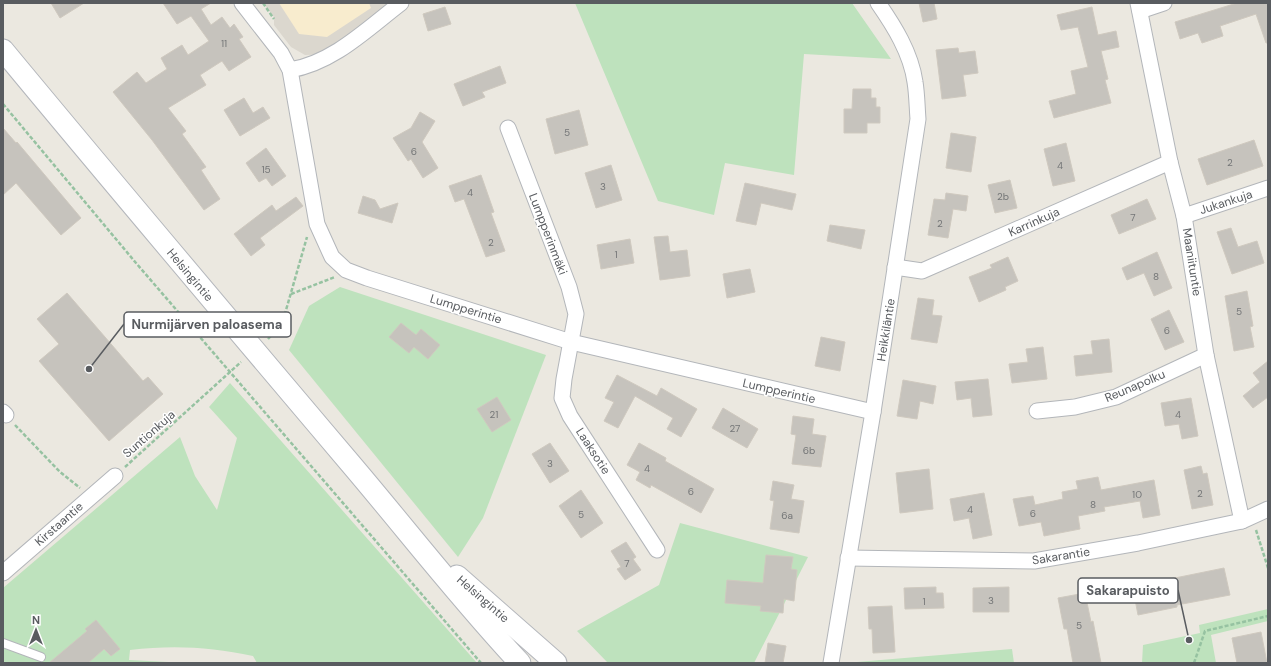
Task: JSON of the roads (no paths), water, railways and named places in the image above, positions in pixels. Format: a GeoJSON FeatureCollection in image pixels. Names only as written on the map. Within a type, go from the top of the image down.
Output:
{"type":"FeatureCollection","features":[{"type":"Feature","properties":{"kind":"main road","name":"Helsingintie"},"geometry":{"type":"LineString","coordinates":[[3,50],[411,535],[483,624],[520,663]]}},
{"type":"Feature","properties":{"kind":"main road","name":"Helsingintie"},"geometry":{"type":"LineString","coordinates":[[411,535],[556,663]]}},
{"type":"Feature","properties":{"kind":"street","name":"Lumpperintie"},"geometry":{"type":"LineString","coordinates":[[242,3],[281,53],[290,70],[317,224],[332,257],[346,270],[367,278],[571,342],[873,412]]}},
{"type":"Feature","properties":{"kind":"street","name":"Heikkiläntie"},"geometry":{"type":"LineString","coordinates":[[831,663],[873,412],[918,119],[915,80],[906,52],[893,24],[878,3]]}},
{"type":"Feature","properties":{"kind":"street"},"geometry":{"type":"LineString","coordinates":[[1139,7],[1164,3]]}},
{"type":"Feature","properties":{"kind":"street"},"geometry":{"type":"LineString","coordinates":[[290,70],[306,67],[334,54],[392,6]]}},
{"type":"Feature","properties":{"kind":"street","name":"Maaniituntie"},"geometry":{"type":"LineString","coordinates":[[1139,7],[1170,162],[1184,216],[1206,355],[1247,519]]}},
{"type":"Feature","properties":{"kind":"street","name":"Lumpperinmäki"},"geometry":{"type":"LineString","coordinates":[[508,128],[571,294],[576,314],[571,342]]}},
{"type":"Feature","properties":{"kind":"street","name":"Karrinkuja"},"geometry":{"type":"LineString","coordinates":[[896,267],[922,270],[1170,162]]}},
{"type":"Feature","properties":{"kind":"street","name":"Jukankuja"},"geometry":{"type":"LineString","coordinates":[[1184,216],[1268,188]]}},
{"type":"Feature","properties":{"kind":"street","name":"Laaksotie"},"geometry":{"type":"LineString","coordinates":[[571,342],[562,398],[570,416],[657,550]]}},
{"type":"Feature","properties":{"kind":"street","name":"Reunapolku"},"geometry":{"type":"LineString","coordinates":[[1037,411],[1075,407],[1116,397],[1206,355]]}},
{"type":"Feature","properties":{"kind":"street","name":"Kirstaantie"},"geometry":{"type":"LineString","coordinates":[[3,573],[115,476]]}},
{"type":"Feature","properties":{"kind":"street","name":"Sakarantie"},"geometry":{"type":"LineString","coordinates":[[848,558],[1034,561],[1138,543],[1247,519],[1268,508]]}},
{"type":"Feature","properties":{"kind":"lane"},"geometry":{"type":"LineString","coordinates":[[3,643],[41,657]]}},
{"type":"Feature","properties":{"kind":"place","name":"Nurmijärven paloasema"},"geometry":{"type":"Point","coordinates":[89,369]}},
{"type":"Feature","properties":{"kind":"place","name":"Sakarapuisto"},"geometry":{"type":"Point","coordinates":[1189,640]}}]}
